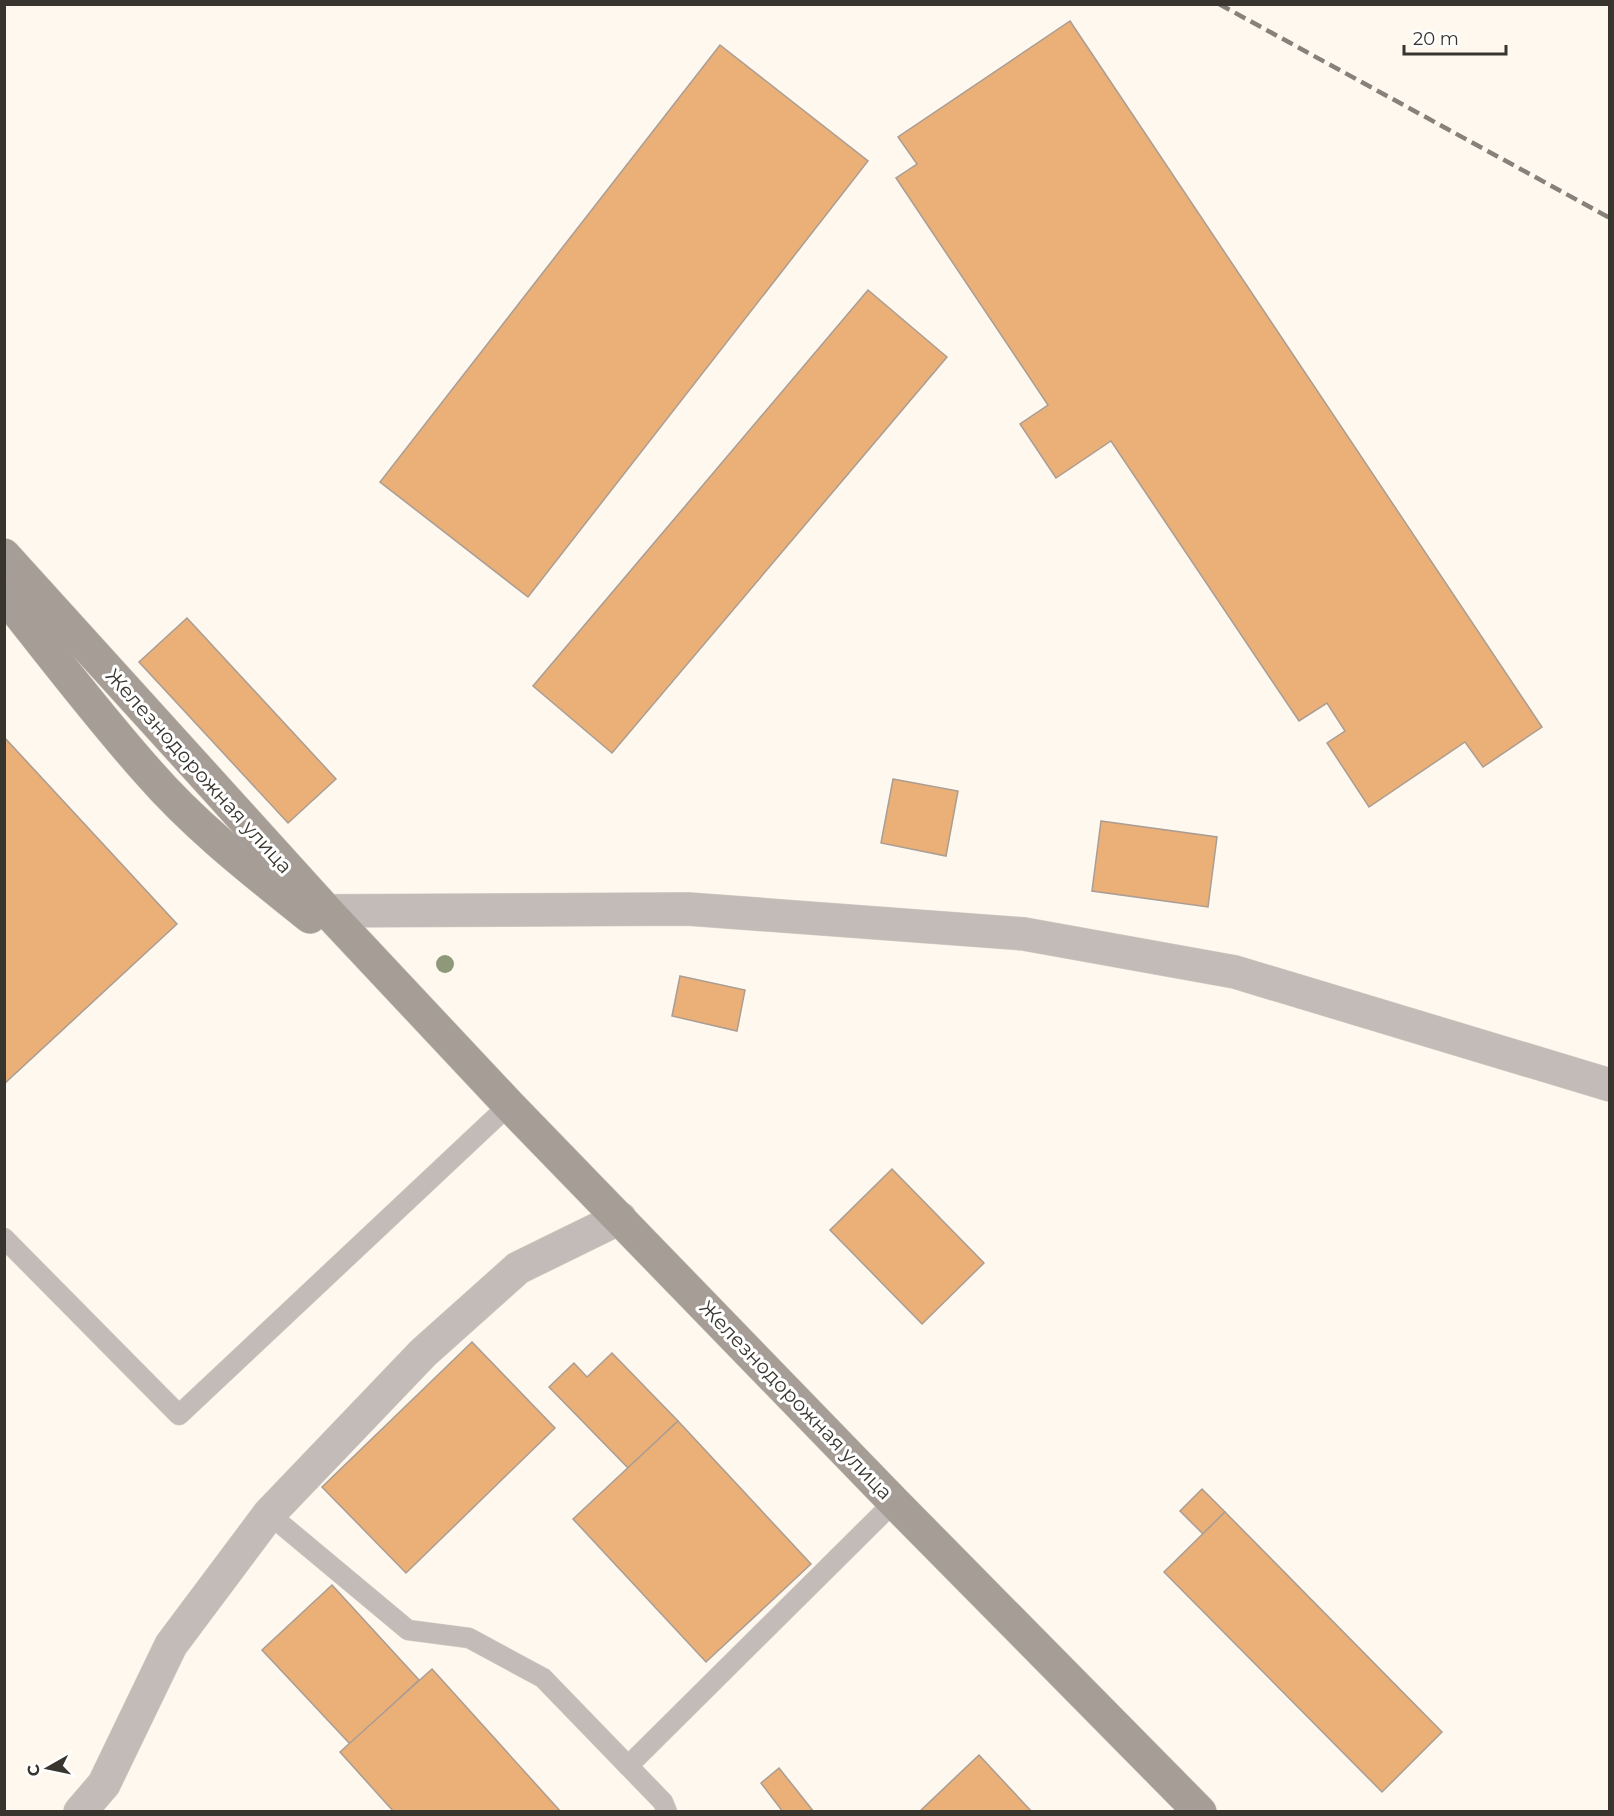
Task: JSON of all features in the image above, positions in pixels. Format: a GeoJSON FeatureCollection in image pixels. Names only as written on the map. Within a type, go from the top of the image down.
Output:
{"type":"FeatureCollection","features":[{"type":"Feature","properties":{"kind":"street","name":"Железнодорожная улица"},"geometry":{"type":"LineString","coordinates":[[4,555],[314,911]]}},
{"type":"Feature","properties":{"kind":"street","name":"Железнодорожная улица"},"geometry":{"type":"LineString","coordinates":[[4,596],[150,774],[196,821],[314,911],[396,985],[509,1105],[894,1502],[1200,1812]]}},
{"type":"Feature","properties":{"kind":"street"},"geometry":{"type":"LineString","coordinates":[[314,911],[688,909],[1024,934],[1235,972],[1610,1085]]}},
{"type":"Feature","properties":{"kind":"street"},"geometry":{"type":"LineString","coordinates":[[80,1812],[104,1784],[171,1645],[269,1514],[423,1353],[518,1268],[620,1218]]}},
{"type":"Feature","properties":{"kind":"lane"},"geometry":{"type":"LineString","coordinates":[[4,1238],[179,1415],[509,1105]]}},
{"type":"Feature","properties":{"kind":"lane"},"geometry":{"type":"LineString","coordinates":[[628,1766],[894,1502]]}},
{"type":"Feature","properties":{"kind":"lane"},"geometry":{"type":"LineString","coordinates":[[269,1514],[408,1630],[469,1638],[543,1678],[663,1802],[667,1812]]}},
{"type":"Feature","properties":{"kind":"building"},"geometry":{"type":"Polygon","coordinates":[[[1070,21],[1542,727],[1483,767],[1465,742],[1369,807],[1327,743],[1345,731],[1327,703],[1299,721],[1111,441],[1056,478],[1020,424],[1048,405],[896,178],[917,164],[898,137],[1070,21]]]}},
{"type":"Feature","properties":{"kind":"building"},"geometry":{"type":"Polygon","coordinates":[[[720,45],[868,161],[528,597],[380,482],[720,45]]]}},
{"type":"Feature","properties":{"kind":"building"},"geometry":{"type":"Polygon","coordinates":[[[868,290],[947,357],[612,753],[533,686],[868,290]]]}},
{"type":"Feature","properties":{"kind":"building"},"geometry":{"type":"Polygon","coordinates":[[[187,618],[336,779],[288,823],[139,662],[187,618]]]}},
{"type":"Feature","properties":{"kind":"building"},"geometry":{"type":"Polygon","coordinates":[[[4,737],[177,924],[4,1084],[4,737]]]}},
{"type":"Feature","properties":{"kind":"building"},"geometry":{"type":"Polygon","coordinates":[[[893,779],[958,791],[946,856],[881,843],[893,779]]]}},
{"type":"Feature","properties":{"kind":"building"},"geometry":{"type":"Polygon","coordinates":[[[1101,821],[1217,837],[1208,907],[1092,891],[1101,821]]]}},
{"type":"Feature","properties":{"kind":"building"},"geometry":{"type":"Polygon","coordinates":[[[680,976],[745,990],[737,1031],[672,1016],[680,976]]]}},
{"type":"Feature","properties":{"kind":"building"},"geometry":{"type":"Polygon","coordinates":[[[892,1169],[984,1263],[922,1324],[830,1230],[892,1169]]]}},
{"type":"Feature","properties":{"kind":"building"},"geometry":{"type":"Polygon","coordinates":[[[472,1342],[555,1428],[406,1573],[322,1487],[472,1342]]]}},
{"type":"Feature","properties":{"kind":"building"},"geometry":{"type":"Polygon","coordinates":[[[612,1353],[678,1421],[628,1468],[549,1387],[574,1363],[587,1377],[612,1353]]]}},
{"type":"Feature","properties":{"kind":"building"},"geometry":{"type":"Polygon","coordinates":[[[678,1421],[811,1564],[706,1662],[573,1519],[678,1421]]]}},
{"type":"Feature","properties":{"kind":"building"},"geometry":{"type":"Polygon","coordinates":[[[1202,1489],[1225,1512],[1203,1534],[1180,1511],[1202,1489]]]}},
{"type":"Feature","properties":{"kind":"building"},"geometry":{"type":"Polygon","coordinates":[[[1225,1512],[1442,1732],[1382,1792],[1164,1572],[1225,1512]]]}},
{"type":"Feature","properties":{"kind":"building"},"geometry":{"type":"Polygon","coordinates":[[[332,1585],[419,1680],[350,1744],[262,1650],[332,1585]]]}},
{"type":"Feature","properties":{"kind":"building"},"geometry":{"type":"Polygon","coordinates":[[[432,1669],[561,1812],[394,1812],[340,1752],[432,1669]]]}},
{"type":"Feature","properties":{"kind":"building"},"geometry":{"type":"Polygon","coordinates":[[[979,1755],[1032,1812],[919,1812],[979,1755]]]}},
{"type":"Feature","properties":{"kind":"building"},"geometry":{"type":"Polygon","coordinates":[[[779,1768],[814,1812],[783,1812],[761,1783],[779,1768]]]}},
{"type":"Feature","properties":{"kind":"railway"},"geometry":{"type":"LineString","coordinates":[[1219,4],[1610,218]]}}]}
